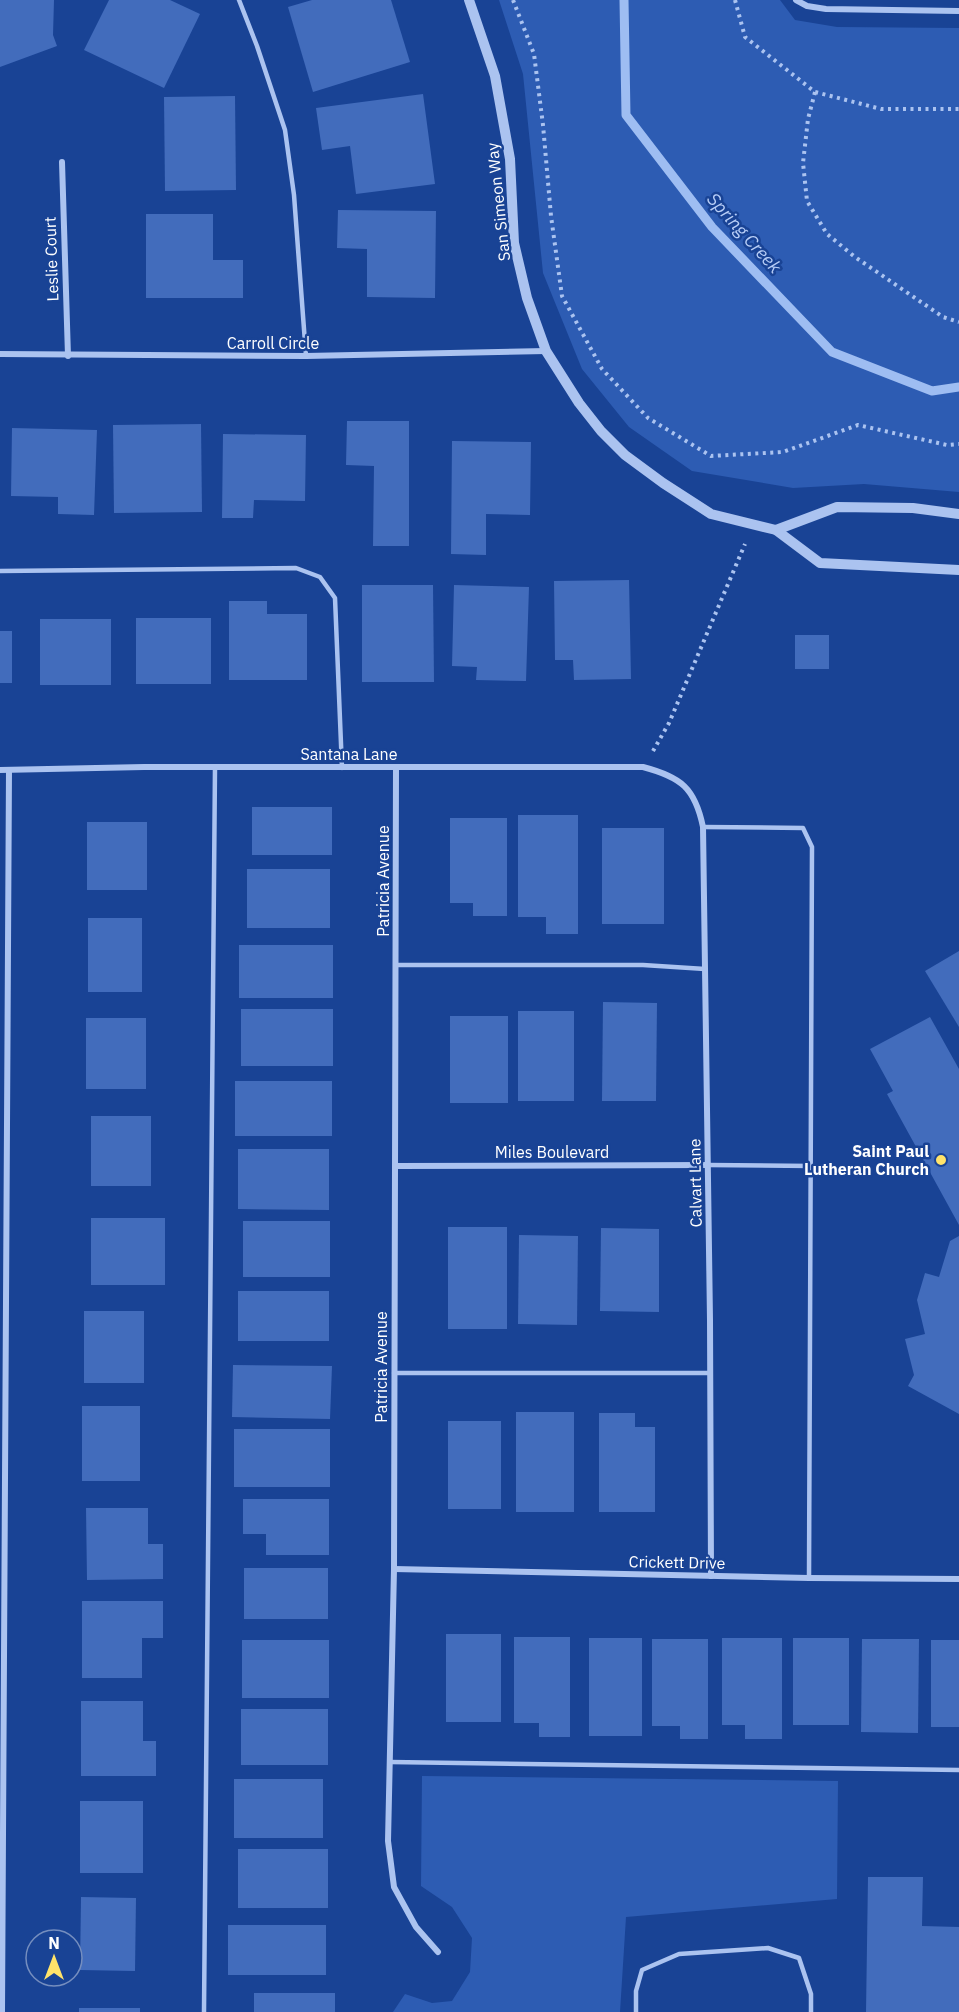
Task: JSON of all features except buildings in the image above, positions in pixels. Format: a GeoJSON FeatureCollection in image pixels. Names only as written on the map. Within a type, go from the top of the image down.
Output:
{"type":"FeatureCollection","features":[{"type":"Feature","properties":{"kind":"street","name":"San Simeon Way"},"geometry":{"type":"LineString","coordinates":[[469,0],[495,76],[510,159],[514,243],[527,298],[546,351],[579,403],[625,455],[663,483],[711,514],[776,530],[820,563],[959,570]]}},
{"type":"Feature","properties":{"kind":"street"},"geometry":{"type":"LineString","coordinates":[[796,0],[807,6],[826,9],[959,11]]}},
{"type":"Feature","properties":{"kind":"street","name":"Leslie Court"},"geometry":{"type":"LineString","coordinates":[[62,162],[68,356]]}},
{"type":"Feature","properties":{"kind":"street","name":"Carroll Circle"},"geometry":{"type":"LineString","coordinates":[[0,354],[306,356],[546,351]]}},
{"type":"Feature","properties":{"kind":"street"},"geometry":{"type":"LineString","coordinates":[[776,530],[837,507],[913,508],[959,514]]}},
{"type":"Feature","properties":{"kind":"street","name":"Santana Lane"},"geometry":{"type":"LineString","coordinates":[[0,770],[643,767],[663,772],[691,792]]}},
{"type":"Feature","properties":{"kind":"street","name":"Patricia Avenue"},"geometry":{"type":"LineString","coordinates":[[396,768],[394,1569],[388,1841],[394,1887],[416,1927],[438,1952]]}},
{"type":"Feature","properties":{"kind":"street"},"geometry":{"type":"LineString","coordinates":[[2,2012],[4,1139],[9,770]]}},
{"type":"Feature","properties":{"kind":"street","name":"Calvart Lane"},"geometry":{"type":"LineString","coordinates":[[691,792],[699,807],[703,827],[711,1576]]}},
{"type":"Feature","properties":{"kind":"street","name":"Miles Boulevard"},"geometry":{"type":"LineString","coordinates":[[396,1166],[708,1165]]}},
{"type":"Feature","properties":{"kind":"street","name":"Crickett Drive"},"geometry":{"type":"LineString","coordinates":[[394,1569],[959,1579]]}},
{"type":"Feature","properties":{"kind":"lane"},"geometry":{"type":"LineString","coordinates":[[239,0],[285,130],[294,195],[306,356]]}},
{"type":"Feature","properties":{"kind":"lane"},"geometry":{"type":"LineString","coordinates":[[0,571],[296,568],[321,577],[335,598],[342,768]]}},
{"type":"Feature","properties":{"kind":"lane"},"geometry":{"type":"LineString","coordinates":[[204,2012],[214,768]]}},
{"type":"Feature","properties":{"kind":"lane"},"geometry":{"type":"LineString","coordinates":[[703,827],[803,828],[812,847],[809,1578]]}},
{"type":"Feature","properties":{"kind":"lane"},"geometry":{"type":"LineString","coordinates":[[0,956],[8,956]]}},
{"type":"Feature","properties":{"kind":"lane"},"geometry":{"type":"LineString","coordinates":[[397,965],[643,965],[705,969]]}},
{"type":"Feature","properties":{"kind":"lane"},"geometry":{"type":"LineString","coordinates":[[708,1165],[812,1166]]}},
{"type":"Feature","properties":{"kind":"lane"},"geometry":{"type":"LineString","coordinates":[[394,1373],[710,1373]]}},
{"type":"Feature","properties":{"kind":"lane"},"geometry":{"type":"LineString","coordinates":[[390,1762],[959,1770]]}},
{"type":"Feature","properties":{"kind":"lane"},"geometry":{"type":"LineString","coordinates":[[636,2012],[636,1991],[642,1970],[679,1954],[768,1948],[799,1958],[811,1994],[811,2012]]}},
{"type":"Feature","properties":{"kind":"path"},"geometry":{"type":"LineString","coordinates":[[513,0],[534,54],[562,296],[602,369],[648,418],[711,456],[783,452],[858,426],[947,445],[959,444]]}},
{"type":"Feature","properties":{"kind":"path"},"geometry":{"type":"LineString","coordinates":[[735,0],[745,37],[815,92],[881,109],[959,109]]}},
{"type":"Feature","properties":{"kind":"path"},"geometry":{"type":"LineString","coordinates":[[815,92],[808,119],[803,163],[807,201],[827,234],[855,257],[943,317],[959,322]]}},
{"type":"Feature","properties":{"kind":"path"},"geometry":{"type":"LineString","coordinates":[[643,767],[669,723],[753,524]]}},
{"type":"Feature","properties":{"kind":"shaded area"},"geometry":{"type":"Polygon","coordinates":[[[499,0],[780,0],[795,20],[837,27],[959,28],[959,492],[864,484],[793,488],[692,471],[629,427],[582,369],[543,273],[523,74],[499,0]]]}},
{"type":"Feature","properties":{"kind":"shaded area"},"geometry":{"type":"Polygon","coordinates":[[[422,1776],[838,1781],[837,1899],[626,1917],[620,2012],[393,2012],[405,1994],[432,2003],[452,2001],[470,1972],[472,1938],[452,1907],[421,1886],[422,1776]]]}},
{"type":"Feature","properties":{"kind":"waterway","name":"Spring Creek"},"geometry":{"type":"LineString","coordinates":[[624,0],[626,115],[712,227],[832,352],[932,391],[959,387]]}},
{"type":"Feature","properties":{"kind":"place","name":"Saint Paul Lutheran Church"},"geometry":{"type":"Point","coordinates":[941,1160]}}]}
